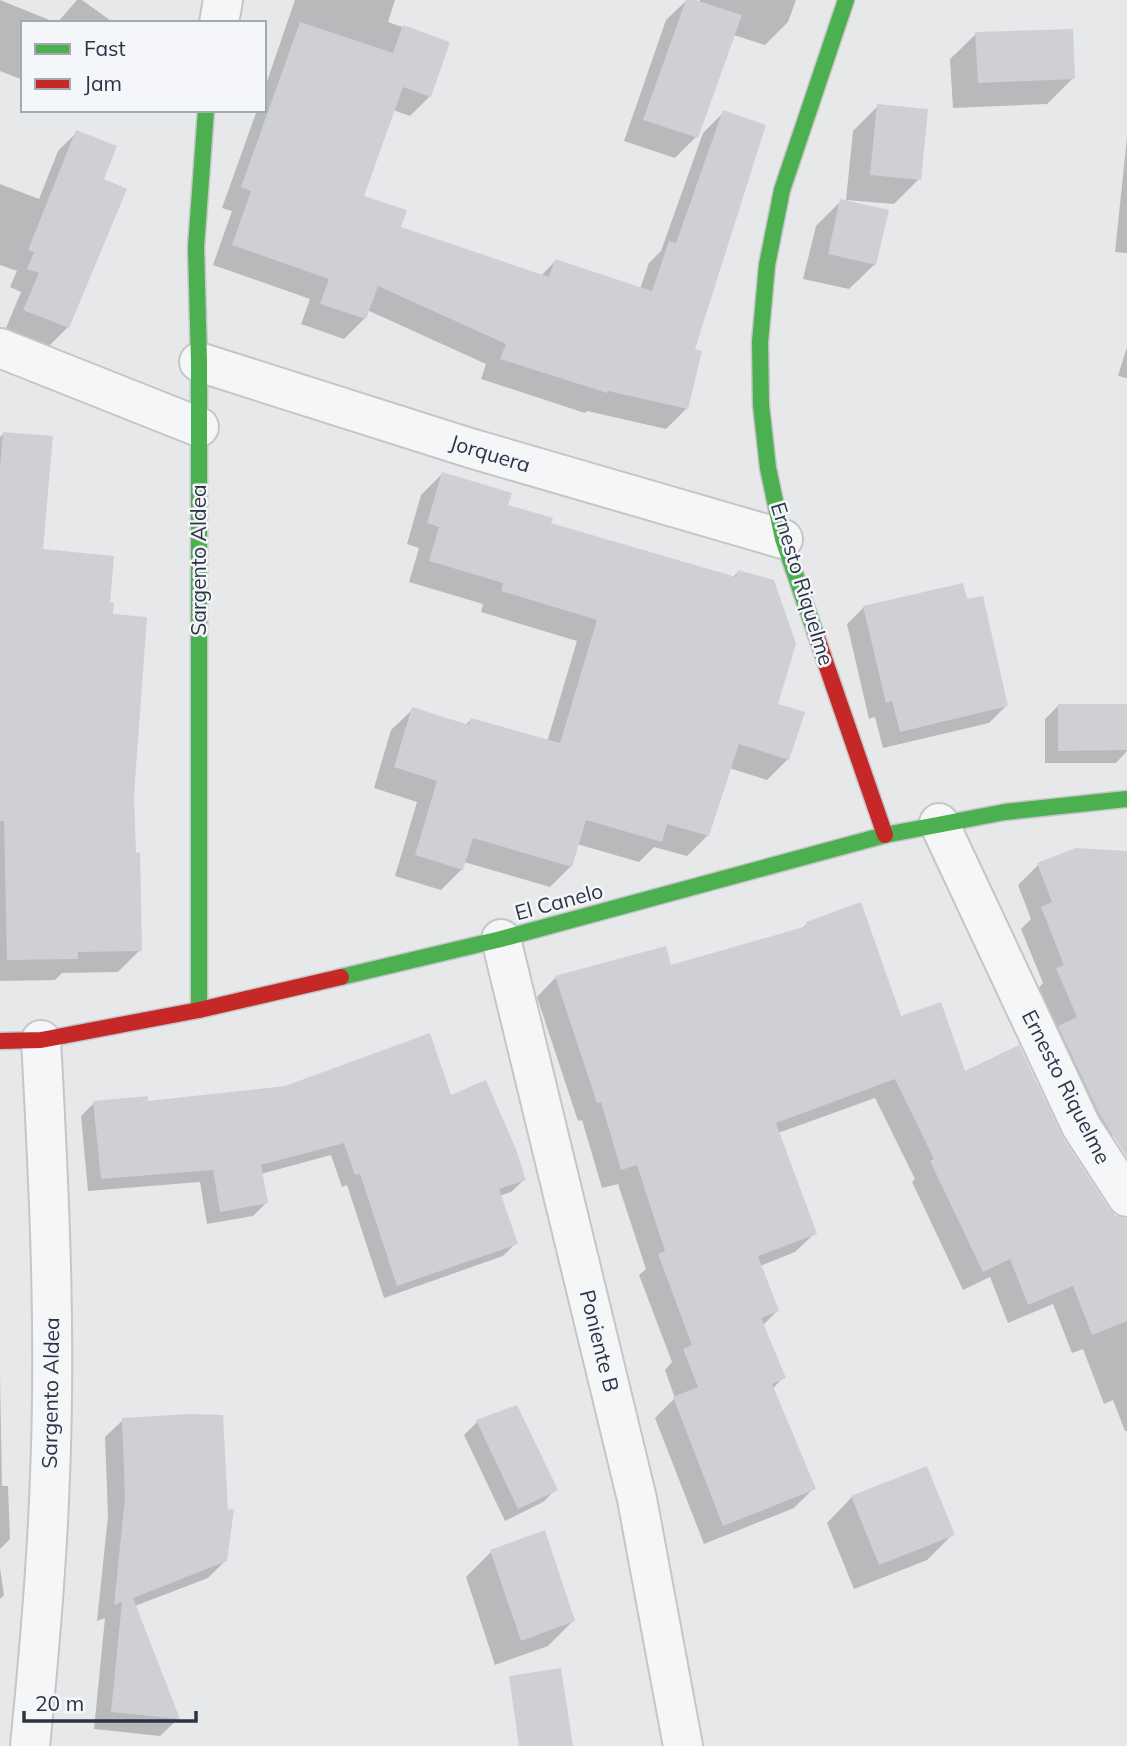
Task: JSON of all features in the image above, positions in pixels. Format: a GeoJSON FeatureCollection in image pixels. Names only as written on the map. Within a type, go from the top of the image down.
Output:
{"type":"FeatureCollection","features":[{"type":"Feature","properties":{"kind":"street"},"geometry":{"type":"LineString","coordinates":[[219,21],[223,0]]}},
{"type":"Feature","properties":{"kind":"street","name":"Ernesto Riquelme"},"geometry":{"type":"LineString","coordinates":[[846,0],[782,190],[767,265],[760,342],[761,405],[768,468],[783,538],[885,835]]}},
{"type":"Feature","properties":{"kind":"street","name":"Sargento Aldea"},"geometry":{"type":"LineString","coordinates":[[199,1010],[197,247],[206,112]]}},
{"type":"Feature","properties":{"kind":"street"},"geometry":{"type":"LineString","coordinates":[[0,348],[199,427]]}},
{"type":"Feature","properties":{"kind":"street","name":"Jorquera"},"geometry":{"type":"LineString","coordinates":[[199,362],[470,448],[783,538]]}},
{"type":"Feature","properties":{"kind":"street","name":"El Canelo"},"geometry":{"type":"LineString","coordinates":[[0,1041],[41,1040],[199,1010],[501,939],[885,835],[939,823],[1016,810],[1127,799]]}},
{"type":"Feature","properties":{"kind":"street","name":"Ernesto Riquelme"},"geometry":{"type":"LineString","coordinates":[[939,823],[1081,1126],[1127,1197]]}},
{"type":"Feature","properties":{"kind":"street","name":"Poniente B"},"geometry":{"type":"LineString","coordinates":[[501,939],[637,1499],[683,1746]]}},
{"type":"Feature","properties":{"kind":"street","name":"Sargento Aldea"},"geometry":{"type":"LineString","coordinates":[[30,1746],[42,1621],[51,1475],[52,1291],[41,1040]]}},
{"type":"Feature","properties":{"kind":"building"},"geometry":{"type":"Polygon","coordinates":[[[686,0],[695,0],[742,15],[698,138],[643,120],[686,0]]]}},
{"type":"Feature","properties":{"kind":"building"},"geometry":{"type":"Polygon","coordinates":[[[300,22],[393,53],[403,25],[450,42],[431,97],[403,87],[364,196],[407,210],[401,227],[549,277],[555,259],[652,291],[669,241],[676,243],[723,110],[766,125],[695,349],[702,351],[688,409],[608,391],[607,393],[500,359],[506,344],[378,286],[366,319],[320,304],[329,279],[232,245],[251,191],[241,187],[300,22]]]}},
{"type":"Feature","properties":{"kind":"building"},"geometry":{"type":"Polygon","coordinates":[[[1073,29],[1075,79],[978,83],[975,32],[1073,29]]]}},
{"type":"Feature","properties":{"kind":"building"},"geometry":{"type":"Polygon","coordinates":[[[877,104],[928,109],[921,180],[870,175],[877,104]]]}},
{"type":"Feature","properties":{"kind":"building"},"geometry":{"type":"Polygon","coordinates":[[[76,130],[117,146],[104,179],[127,189],[69,328],[23,310],[39,273],[27,269],[34,252],[28,250],[76,130]]]}},
{"type":"Feature","properties":{"kind":"building"},"geometry":{"type":"Polygon","coordinates":[[[840,199],[889,210],[876,265],[828,254],[840,199]]]}},
{"type":"Feature","properties":{"kind":"building"},"geometry":{"type":"Polygon","coordinates":[[[3,432],[53,436],[43,549],[114,556],[110,602],[114,603],[113,614],[147,617],[134,795],[136,853],[140,852],[142,951],[78,952],[78,959],[7,960],[4,821],[0,821],[0,469],[3,432]]]}},
{"type":"Feature","properties":{"kind":"building"},"geometry":{"type":"Polygon","coordinates":[[[442,472],[512,493],[508,505],[553,518],[551,523],[736,577],[738,570],[774,580],[796,644],[778,704],[805,712],[789,760],[739,744],[709,836],[667,824],[662,842],[586,820],[572,867],[473,838],[463,870],[415,855],[437,781],[394,767],[412,707],[469,725],[471,718],[560,743],[597,620],[501,591],[503,583],[429,561],[439,527],[427,523],[442,472]]]}},
{"type":"Feature","properties":{"kind":"building"},"geometry":{"type":"Polygon","coordinates":[[[963,583],[967,599],[983,596],[1008,706],[900,732],[892,701],[886,703],[863,606],[963,583]]]}},
{"type":"Feature","properties":{"kind":"building"},"geometry":{"type":"Polygon","coordinates":[[[1058,704],[1127,704],[1127,750],[1058,751],[1058,704]]]}},
{"type":"Feature","properties":{"kind":"building"},"geometry":{"type":"Polygon","coordinates":[[[1076,848],[1127,851],[1127,1157],[1100,1115],[1058,1026],[1077,1017],[1056,968],[1064,965],[1041,907],[1052,902],[1037,863],[1076,848]]]}},
{"type":"Feature","properties":{"kind":"building"},"geometry":{"type":"Polygon","coordinates":[[[861,902],[901,1016],[941,1002],[965,1071],[1019,1045],[1063,1138],[1109,1209],[1116,1216],[1127,1219],[1127,1321],[1092,1335],[1073,1286],[1028,1305],[1010,1259],[983,1272],[930,1161],[934,1159],[895,1079],[776,1123],[817,1234],[758,1256],[779,1311],[761,1318],[786,1378],[772,1384],[816,1489],[723,1526],[673,1397],[698,1387],[683,1349],[692,1345],[658,1254],[665,1251],[637,1165],[621,1170],[601,1102],[597,1103],[555,976],[666,946],[671,965],[807,926],[806,922],[861,902]]]}},
{"type":"Feature","properties":{"kind":"building"},"geometry":{"type":"Polygon","coordinates":[[[430,1033],[451,1095],[486,1080],[516,1149],[526,1180],[499,1189],[518,1244],[397,1286],[360,1174],[355,1175],[344,1143],[261,1165],[268,1203],[220,1212],[213,1170],[101,1179],[93,1101],[148,1096],[148,1101],[285,1086],[430,1033]]]}},
{"type":"Feature","properties":{"kind":"building"},"geometry":{"type":"Polygon","coordinates":[[[517,1405],[558,1490],[518,1509],[476,1420],[517,1405]]]}},
{"type":"Feature","properties":{"kind":"building"},"geometry":{"type":"Polygon","coordinates":[[[223,1415],[228,1510],[234,1509],[227,1561],[133,1598],[180,1719],[111,1712],[122,1602],[114,1605],[125,1498],[122,1418],[223,1415]]]}},
{"type":"Feature","properties":{"kind":"building"},"geometry":{"type":"Polygon","coordinates":[[[927,1466],[955,1535],[879,1565],[851,1496],[927,1466]]]}},
{"type":"Feature","properties":{"kind":"building"},"geometry":{"type":"Polygon","coordinates":[[[545,1530],[575,1621],[521,1641],[490,1550],[545,1530]]]}},
{"type":"Feature","properties":{"kind":"building"},"geometry":{"type":"Polygon","coordinates":[[[561,1668],[573,1746],[519,1746],[509,1676],[561,1668]]]}},
{"type":"Feature","properties":{"kind":"traffic: fast"},"geometry":{"type":"LineString","coordinates":[[816,635],[783,539],[768,468],[761,405],[760,342],[767,265],[782,190],[846,0]]}},
{"type":"Feature","properties":{"kind":"traffic: fast"},"geometry":{"type":"LineString","coordinates":[[199,1010],[199,362],[196,247],[206,112]]}},
{"type":"Feature","properties":{"kind":"traffic: fast"},"geometry":{"type":"LineString","coordinates":[[341,977],[501,939],[885,835],[1005,812],[1127,799]]}},
{"type":"Feature","properties":{"kind":"traffic: jam"},"geometry":{"type":"LineString","coordinates":[[816,635],[885,835]]}},
{"type":"Feature","properties":{"kind":"traffic: jam"},"geometry":{"type":"LineString","coordinates":[[0,1041],[41,1040],[199,1010],[341,977]]}}]}
